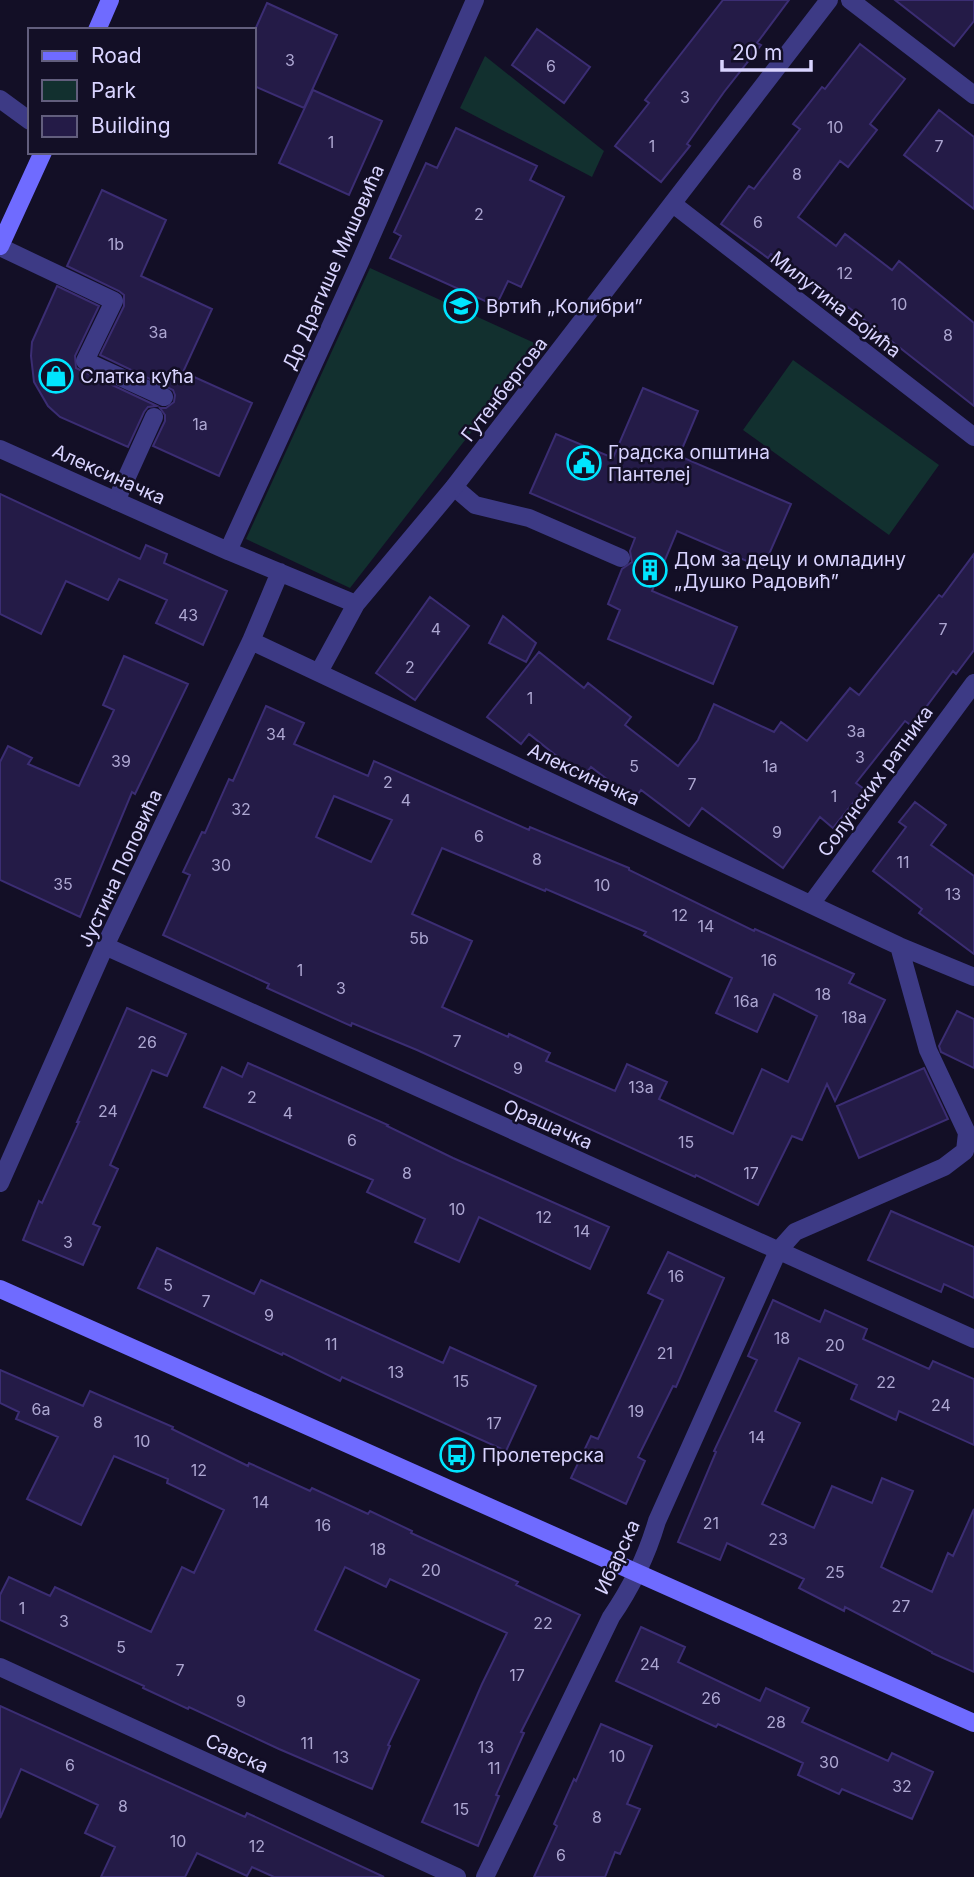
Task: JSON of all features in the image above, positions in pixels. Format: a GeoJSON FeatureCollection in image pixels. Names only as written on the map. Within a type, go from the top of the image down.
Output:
{"type":"FeatureCollection","features":[{"type":"Feature","properties":{"kind":"street"},"geometry":{"type":"LineString","coordinates":[[98,28],[110,0]]}},
{"type":"Feature","properties":{"kind":"street","name":"Др Драгише Мишовића"},"geometry":{"type":"LineString","coordinates":[[228,551],[475,0]]}},
{"type":"Feature","properties":{"kind":"street","name":"Гутенбергова"},"geometry":{"type":"LineString","coordinates":[[319,673],[356,604],[454,487],[829,0]]}},
{"type":"Feature","properties":{"kind":"street"},"geometry":{"type":"LineString","coordinates":[[850,0],[974,94]]}},
{"type":"Feature","properties":{"kind":"street"},"geometry":{"type":"LineString","coordinates":[[0,99],[28,120]]}},
{"type":"Feature","properties":{"kind":"street"},"geometry":{"type":"LineString","coordinates":[[42,154],[0,246],[114,301],[85,361],[164,397]]}},
{"type":"Feature","properties":{"kind":"street","name":"Милутина Бојића"},"geometry":{"type":"LineString","coordinates":[[673,204],[974,437]]}},
{"type":"Feature","properties":{"kind":"street"},"geometry":{"type":"LineString","coordinates":[[116,501],[154,417]]}},
{"type":"Feature","properties":{"kind":"street","name":"Алексиначка"},"geometry":{"type":"LineString","coordinates":[[0,449],[228,551],[356,604]]}},
{"type":"Feature","properties":{"kind":"street"},"geometry":{"type":"LineString","coordinates":[[454,487],[475,505],[529,518],[621,558]]}},
{"type":"Feature","properties":{"kind":"street","name":"Јустина Поповића"},"geometry":{"type":"LineString","coordinates":[[0,1183],[106,946],[281,572]]}},
{"type":"Feature","properties":{"kind":"street","name":"Алексиначка"},"geometry":{"type":"LineString","coordinates":[[251,641],[899,946],[974,977]]}},
{"type":"Feature","properties":{"kind":"street","name":"Солунских ратника"},"geometry":{"type":"LineString","coordinates":[[811,904],[974,683]]}},
{"type":"Feature","properties":{"kind":"street","name":"Орашачка"},"geometry":{"type":"LineString","coordinates":[[106,946],[974,1339]]}},
{"type":"Feature","properties":{"kind":"street"},"geometry":{"type":"LineString","coordinates":[[778,1251],[795,1232],[944,1167],[965,1151],[967,1132],[928,1050],[899,946]]}},
{"type":"Feature","properties":{"kind":"street","name":"Ибарска"},"geometry":{"type":"LineString","coordinates":[[485,1877],[611,1617],[624,1599],[650,1545],[657,1521],[778,1251]]}},
{"type":"Feature","properties":{"kind":"street"},"geometry":{"type":"LineString","coordinates":[[0,1289],[974,1723]]}},
{"type":"Feature","properties":{"kind":"street","name":"Савска"},"geometry":{"type":"LineString","coordinates":[[0,1667],[457,1877]]}},
{"type":"Feature","properties":{"kind":"green space"},"geometry":{"type":"Polygon","coordinates":[[[485,56],[604,151],[592,177],[460,108],[485,56]]]}},
{"type":"Feature","properties":{"kind":"green space"},"geometry":{"type":"Polygon","coordinates":[[[370,268],[539,345],[350,588],[246,539],[370,268]]]}},
{"type":"Feature","properties":{"kind":"green space"},"geometry":{"type":"Polygon","coordinates":[[[793,360],[939,465],[889,535],[743,430],[793,360]]]}},
{"type":"Feature","properties":{"kind":"building"},"geometry":{"type":"Polygon","coordinates":[[[723,0],[789,0],[757,43],[761,45],[687,144],[690,146],[661,182],[615,146],[649,103],[645,100],[723,0]]]}},
{"type":"Feature","properties":{"kind":"building"},"geometry":{"type":"Polygon","coordinates":[[[895,0],[974,0],[974,21],[954,46],[895,0]]]}},
{"type":"Feature","properties":{"kind":"building"},"geometry":{"type":"Polygon","coordinates":[[[267,3],[337,35],[304,108],[256,87],[256,28],[267,3]]]}},
{"type":"Feature","properties":{"kind":"building"},"geometry":{"type":"Polygon","coordinates":[[[537,29],[590,67],[564,103],[512,65],[537,29]]]}},
{"type":"Feature","properties":{"kind":"building"},"geometry":{"type":"Polygon","coordinates":[[[860,44],[905,79],[870,124],[877,130],[848,167],[840,161],[798,217],[836,246],[845,234],[892,270],[899,261],[974,323],[974,406],[848,307],[845,312],[771,254],[768,258],[721,224],[749,186],[754,189],[800,129],[793,124],[860,44]]]}},
{"type":"Feature","properties":{"kind":"building"},"geometry":{"type":"Polygon","coordinates":[[[313,90],[382,121],[349,195],[279,163],[313,90]]]}},
{"type":"Feature","properties":{"kind":"building"},"geometry":{"type":"Polygon","coordinates":[[[939,110],[974,137],[974,209],[904,155],[939,110]]]}},
{"type":"Feature","properties":{"kind":"building"},"geometry":{"type":"Polygon","coordinates":[[[456,128],[537,166],[530,180],[564,197],[521,287],[508,281],[496,306],[390,258],[401,236],[394,232],[426,163],[437,168],[456,128]]]}},
{"type":"Feature","properties":{"kind":"building"},"geometry":{"type":"Polygon","coordinates":[[[102,190],[166,220],[141,276],[212,309],[183,372],[252,403],[219,476],[153,446],[165,421],[165,415],[160,408],[166,408],[174,402],[173,390],[100,355],[124,306],[124,295],[67,266],[102,190]]]}},
{"type":"Feature","properties":{"kind":"building"},"geometry":{"type":"Polygon","coordinates":[[[57,286],[99,306],[75,356],[76,368],[157,406],[148,407],[144,412],[128,447],[60,417],[48,406],[34,382],[32,342],[57,286]]]}},
{"type":"Feature","properties":{"kind":"building"},"geometry":{"type":"Polygon","coordinates":[[[643,388],[698,411],[679,456],[791,504],[763,568],[677,531],[652,591],[737,627],[713,684],[608,639],[620,610],[608,604],[622,569],[632,562],[630,551],[635,538],[530,493],[556,434],[613,458],[643,388]]]}},
{"type":"Feature","properties":{"kind":"building"},"geometry":{"type":"Polygon","coordinates":[[[0,494],[140,559],[146,545],[167,554],[164,563],[227,591],[203,645],[156,623],[167,600],[119,579],[108,600],[66,581],[41,634],[0,614],[0,494]]]}},
{"type":"Feature","properties":{"kind":"building"},"geometry":{"type":"Polygon","coordinates":[[[974,554],[974,650],[956,674],[953,671],[912,726],[905,721],[856,783],[864,789],[833,828],[820,817],[783,868],[702,808],[689,826],[641,790],[634,800],[591,767],[583,777],[529,734],[521,744],[487,717],[539,652],[584,688],[588,683],[631,717],[625,725],[678,766],[698,740],[714,704],[774,732],[781,722],[807,741],[850,688],[859,695],[939,595],[942,597],[974,554]]]}},
{"type":"Feature","properties":{"kind":"building"},"geometry":{"type":"Polygon","coordinates":[[[430,597],[469,626],[415,700],[376,673],[430,597]]]}},
{"type":"Feature","properties":{"kind":"building"},"geometry":{"type":"Polygon","coordinates":[[[503,616],[536,643],[526,662],[489,643],[503,616]]]}},
{"type":"Feature","properties":{"kind":"building"},"geometry":{"type":"Polygon","coordinates":[[[124,656],[188,684],[135,794],[132,792],[80,917],[0,880],[0,762],[8,746],[32,758],[28,764],[79,786],[114,710],[103,705],[124,656]]]}},
{"type":"Feature","properties":{"kind":"building"},"geometry":{"type":"Polygon","coordinates":[[[266,706],[304,723],[294,744],[368,776],[374,761],[529,830],[530,827],[629,868],[754,931],[755,929],[854,974],[849,983],[885,1000],[835,1101],[827,1084],[802,1140],[792,1136],[758,1205],[417,1050],[352,1023],[351,1026],[267,988],[269,984],[163,935],[190,875],[183,872],[202,832],[205,833],[229,779],[233,781],[266,706]],[[334,796],[316,837],[371,862],[392,820],[334,796]],[[442,848],[412,914],[472,941],[442,1007],[550,1053],[546,1061],[615,1091],[627,1064],[667,1082],[659,1099],[733,1134],[762,1069],[788,1082],[817,1016],[774,994],[757,1032],[716,1013],[732,978],[644,935],[646,932],[442,848]]]}},
{"type":"Feature","properties":{"kind":"building"},"geometry":{"type":"Polygon","coordinates":[[[915,802],[946,825],[931,845],[974,876],[974,954],[919,913],[922,909],[873,871],[906,827],[899,822],[915,802]]]}},
{"type":"Feature","properties":{"kind":"building"},"geometry":{"type":"Polygon","coordinates":[[[127,1008],[186,1034],[167,1076],[152,1070],[110,1165],[118,1169],[93,1224],[100,1227],[83,1265],[23,1240],[39,1201],[42,1203],[79,1122],[127,1008]]]}},
{"type":"Feature","properties":{"kind":"building"},"geometry":{"type":"Polygon","coordinates":[[[957,1011],[974,1019],[974,1068],[941,1052],[939,1046],[957,1011]]]}},
{"type":"Feature","properties":{"kind":"building"},"geometry":{"type":"Polygon","coordinates":[[[248,1063],[609,1227],[590,1269],[479,1217],[459,1262],[415,1242],[425,1219],[367,1192],[373,1180],[204,1107],[222,1067],[242,1077],[248,1063]]]}},
{"type":"Feature","properties":{"kind":"building"},"geometry":{"type":"Polygon","coordinates":[[[924,1068],[948,1119],[859,1158],[837,1106],[924,1068]]]}},
{"type":"Feature","properties":{"kind":"building"},"geometry":{"type":"Polygon","coordinates":[[[891,1211],[974,1247],[974,1298],[944,1284],[941,1292],[868,1260],[891,1211]]]}},
{"type":"Feature","properties":{"kind":"building"},"geometry":{"type":"Polygon","coordinates":[[[157,1248],[254,1294],[261,1280],[443,1363],[450,1347],[536,1386],[506,1451],[342,1377],[340,1381],[138,1288],[157,1248]]]}},
{"type":"Feature","properties":{"kind":"building"},"geometry":{"type":"Polygon","coordinates":[[[668,1252],[724,1278],[676,1387],[673,1386],[638,1457],[645,1461],[626,1504],[571,1478],[591,1436],[598,1439],[663,1300],[648,1293],[668,1252]]]}},
{"type":"Feature","properties":{"kind":"building"},"geometry":{"type":"Polygon","coordinates":[[[773,1300],[820,1322],[825,1310],[867,1329],[863,1339],[929,1369],[933,1361],[974,1379],[974,1445],[899,1411],[896,1420],[851,1399],[857,1385],[799,1358],[775,1411],[800,1423],[762,1504],[814,1528],[832,1486],[872,1503],[882,1478],[913,1491],[881,1567],[932,1592],[948,1553],[953,1556],[974,1509],[974,1672],[845,1607],[844,1611],[799,1588],[804,1579],[727,1543],[720,1560],[678,1542],[716,1452],[714,1451],[757,1360],[748,1356],[773,1300]]]}},
{"type":"Feature","properties":{"kind":"building"},"geometry":{"type":"Polygon","coordinates":[[[0,1370],[83,1406],[90,1391],[173,1427],[172,1429],[248,1466],[249,1463],[310,1491],[312,1488],[368,1514],[370,1511],[580,1615],[521,1732],[524,1733],[496,1795],[499,1796],[478,1846],[422,1822],[507,1633],[390,1579],[386,1587],[345,1567],[315,1630],[419,1680],[388,1745],[390,1746],[372,1789],[189,1707],[188,1709],[0,1620],[0,1595],[9,1577],[50,1596],[55,1587],[151,1632],[182,1567],[194,1573],[224,1510],[167,1483],[168,1479],[114,1456],[81,1525],[27,1499],[58,1437],[16,1419],[19,1412],[0,1403],[0,1370]]]}},
{"type":"Feature","properties":{"kind":"building"},"geometry":{"type":"Polygon","coordinates":[[[641,1627],[685,1647],[678,1662],[760,1701],[766,1688],[809,1708],[802,1722],[888,1761],[892,1753],[933,1772],[912,1819],[842,1789],[839,1794],[798,1775],[803,1763],[616,1681],[641,1627]]]}},
{"type":"Feature","properties":{"kind":"building"},"geometry":{"type":"Polygon","coordinates":[[[0,1706],[245,1817],[247,1813],[384,1877],[274,1877],[252,1867],[247,1876],[197,1853],[185,1877],[101,1877],[115,1847],[85,1833],[98,1805],[21,1769],[0,1818],[0,1706]]]}},
{"type":"Feature","properties":{"kind":"building"},"geometry":{"type":"Polygon","coordinates":[[[601,1724],[652,1746],[627,1804],[640,1809],[620,1854],[615,1852],[605,1877],[534,1877],[557,1826],[554,1824],[601,1724]]]}},
{"type":"Feature","properties":{"kind":"place","name":"Вртић „Колибри”"},"geometry":{"type":"Point","coordinates":[461,306]}},
{"type":"Feature","properties":{"kind":"place","name":"Слатка кућа"},"geometry":{"type":"Point","coordinates":[56,376]}},
{"type":"Feature","properties":{"kind":"place","name":"Градска општина Пантелеј"},"geometry":{"type":"Point","coordinates":[584,463]}},
{"type":"Feature","properties":{"kind":"place","name":"Дом за децу и омладину „Душко Радовић”"},"geometry":{"type":"Point","coordinates":[650,570]}},
{"type":"Feature","properties":{"kind":"place","name":"Пролетерска"},"geometry":{"type":"Point","coordinates":[457,1455]}}]}
